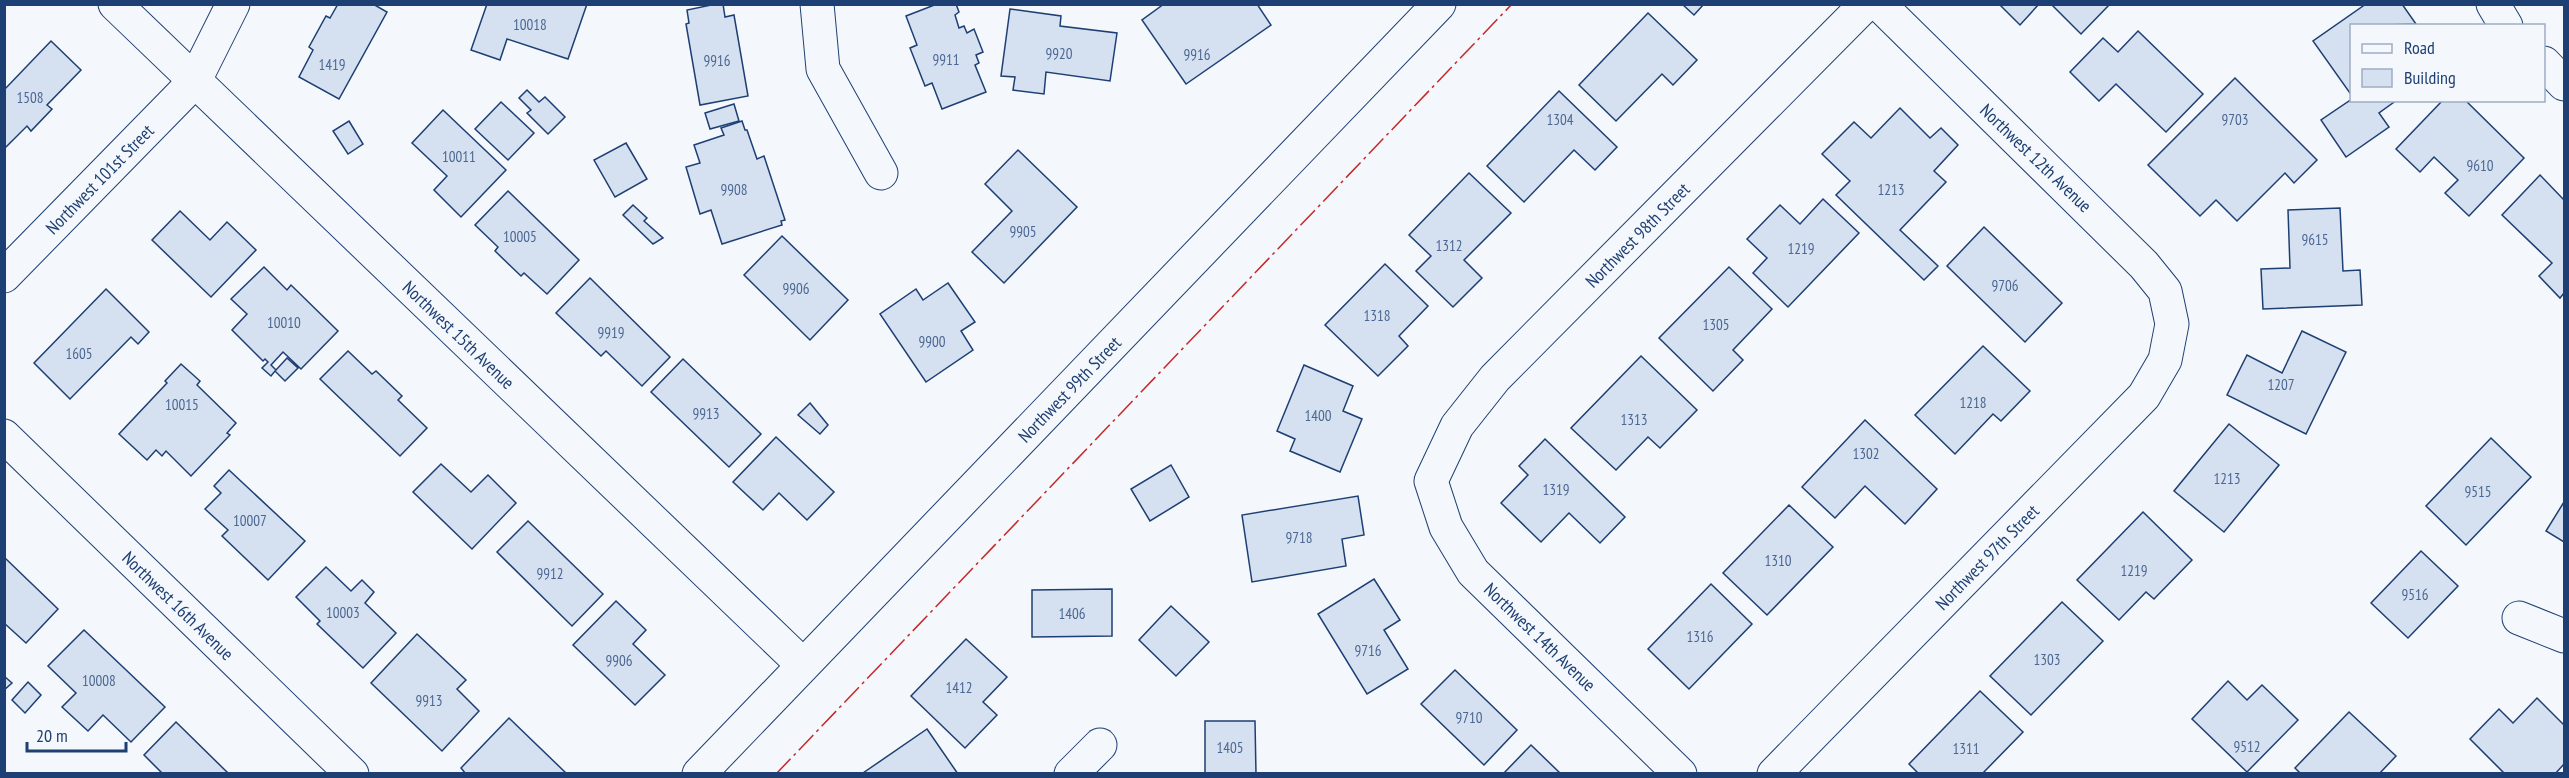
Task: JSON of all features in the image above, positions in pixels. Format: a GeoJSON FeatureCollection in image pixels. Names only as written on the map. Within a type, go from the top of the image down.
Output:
{"type":"FeatureCollection","features":[{"type":"Feature","properties":{"kind":"street","name":"Northwest 15th Avenue"},"geometry":{"type":"LineString","coordinates":[[115,4],[803,665]]}},
{"type":"Feature","properties":{"kind":"street","name":"Northwest 101st Street"},"geometry":{"type":"LineString","coordinates":[[4,276],[194,82],[233,4]]}},
{"type":"Feature","properties":{"kind":"street"},"geometry":{"type":"LineString","coordinates":[[817,4],[823,69],[881,172]]}},
{"type":"Feature","properties":{"kind":"street","name":"Northwest 99th Street"},"geometry":{"type":"LineString","coordinates":[[699,774],[1439,4]]}},
{"type":"Feature","properties":{"kind":"street","name":"Northwest 98th Street"},"geometry":{"type":"LineString","coordinates":[[1431,481],[1457,426],[1495,378],[1866,4]]}},
{"type":"Feature","properties":{"kind":"street","name":"Northwest 12th Avenue"},"geometry":{"type":"LineString","coordinates":[[1879,4],[2144,265],[2165,291],[2172,324]]}},
{"type":"Feature","properties":{"kind":"street"},"geometry":{"type":"LineString","coordinates":[[2493,4],[2505,24]]}},
{"type":"Feature","properties":{"kind":"street"},"geometry":{"type":"LineString","coordinates":[[2545,64],[2565,84]]}},
{"type":"Feature","properties":{"kind":"street","name":"Northwest 97th Street"},"geometry":{"type":"LineString","coordinates":[[1774,774],[2144,396],[2166,360],[2172,324]]}},
{"type":"Feature","properties":{"kind":"street","name":"Northwest 16th Avenue"},"geometry":{"type":"LineString","coordinates":[[4,436],[352,774]]}},
{"type":"Feature","properties":{"kind":"street","name":"Northwest 14th Avenue"},"geometry":{"type":"LineString","coordinates":[[1431,481],[1446,527],[1473,572],[1680,774]]}},
{"type":"Feature","properties":{"kind":"street"},"geometry":{"type":"LineString","coordinates":[[2519,618],[2565,636]]}},
{"type":"Feature","properties":{"kind":"street"},"geometry":{"type":"LineString","coordinates":[[1071,774],[1100,745]]}},
{"type":"Feature","properties":{"kind":"building"},"geometry":{"type":"Polygon","coordinates":[[[338,4],[373,4],[387,12],[339,99],[299,77],[313,50],[309,47],[326,16],[330,18],[338,4]]]}},
{"type":"Feature","properties":{"kind":"building"},"geometry":{"type":"Polygon","coordinates":[[[487,4],[587,4],[568,59],[507,39],[500,60],[471,50],[487,4]]]}},
{"type":"Feature","properties":{"kind":"building"},"geometry":{"type":"Polygon","coordinates":[[[723,4],[725,17],[734,15],[748,96],[700,105],[686,24],[689,23],[687,10],[723,4]]]}},
{"type":"Feature","properties":{"kind":"building"},"geometry":{"type":"Polygon","coordinates":[[[937,4],[956,4],[959,12],[955,15],[959,28],[964,26],[967,33],[974,29],[983,52],[976,55],[979,63],[975,65],[986,92],[942,109],[932,83],[925,86],[910,48],[917,45],[906,16],[937,4]]]}},
{"type":"Feature","properties":{"kind":"building"},"geometry":{"type":"Polygon","coordinates":[[[1164,4],[1257,4],[1271,25],[1186,84],[1142,20],[1164,4]]]}},
{"type":"Feature","properties":{"kind":"building"},"geometry":{"type":"Polygon","coordinates":[[[1682,4],[1704,4],[1694,15],[1682,4]]]}},
{"type":"Feature","properties":{"kind":"building"},"geometry":{"type":"Polygon","coordinates":[[[1999,4],[2039,4],[2020,25],[1999,4]]]}},
{"type":"Feature","properties":{"kind":"building"},"geometry":{"type":"Polygon","coordinates":[[[2051,4],[2110,4],[2081,34],[2051,4]]]}},
{"type":"Feature","properties":{"kind":"building"},"geometry":{"type":"Polygon","coordinates":[[[2366,4],[2402,4],[2416,24],[2350,24],[2350,93],[2313,41],[2366,4]]]}},
{"type":"Feature","properties":{"kind":"building"},"geometry":{"type":"Polygon","coordinates":[[[1010,9],[1061,16],[1060,26],[1117,33],[1110,81],[1046,72],[1044,94],[1013,90],[1015,77],[1001,76],[1010,9]]]}},
{"type":"Feature","properties":{"kind":"building"},"geometry":{"type":"Polygon","coordinates":[[[1648,13],[1697,60],[1673,85],[1662,74],[1616,121],[1579,85],[1648,13]]]}},
{"type":"Feature","properties":{"kind":"building"},"geometry":{"type":"Polygon","coordinates":[[[2138,31],[2203,94],[2166,132],[2116,84],[2099,101],[2070,72],[2103,38],[2118,52],[2138,31]]]}},
{"type":"Feature","properties":{"kind":"building"},"geometry":{"type":"Polygon","coordinates":[[[51,41],[81,70],[47,105],[52,109],[31,131],[27,126],[4,149],[4,90],[51,41]]]}},
{"type":"Feature","properties":{"kind":"building"},"geometry":{"type":"Polygon","coordinates":[[[2235,78],[2317,160],[2294,183],[2285,173],[2237,221],[2216,200],[2200,216],[2148,165],[2235,78]]]}},
{"type":"Feature","properties":{"kind":"building"},"geometry":{"type":"Polygon","coordinates":[[[527,90],[539,102],[545,97],[565,117],[548,134],[527,113],[531,110],[519,98],[527,90]]]}},
{"type":"Feature","properties":{"kind":"building"},"geometry":{"type":"Polygon","coordinates":[[[1559,91],[1617,147],[1595,170],[1574,150],[1524,202],[1487,166],[1559,91]]]}},
{"type":"Feature","properties":{"kind":"building"},"geometry":{"type":"Polygon","coordinates":[[[2350,100],[2394,102],[2379,113],[2389,127],[2346,157],[2321,120],[2350,100]]]}},
{"type":"Feature","properties":{"kind":"building"},"geometry":{"type":"Polygon","coordinates":[[[501,102],[534,133],[508,160],[475,129],[501,102]]]}},
{"type":"Feature","properties":{"kind":"building"},"geometry":{"type":"Polygon","coordinates":[[[2441,102],[2467,102],[2524,158],[2469,216],[2445,193],[2458,180],[2434,157],[2420,172],[2396,149],[2441,102]]]}},
{"type":"Feature","properties":{"kind":"building"},"geometry":{"type":"Polygon","coordinates":[[[734,104],[739,121],[710,129],[705,113],[734,104]]]}},
{"type":"Feature","properties":{"kind":"building"},"geometry":{"type":"Polygon","coordinates":[[[1900,108],[1930,138],[1941,128],[1958,145],[1934,171],[1946,182],[1900,230],[1938,266],[1924,280],[1836,195],[1850,181],[1822,154],[1854,122],[1871,138],[1900,108]]]}},
{"type":"Feature","properties":{"kind":"building"},"geometry":{"type":"Polygon","coordinates":[[[443,110],[506,170],[461,217],[434,190],[447,176],[412,143],[443,110]]]}},
{"type":"Feature","properties":{"kind":"building"},"geometry":{"type":"Polygon","coordinates":[[[349,121],[363,144],[348,154],[333,131],[349,121]]]}},
{"type":"Feature","properties":{"kind":"building"},"geometry":{"type":"Polygon","coordinates":[[[742,121],[757,159],[764,156],[785,220],[781,221],[782,225],[722,244],[711,210],[700,214],[686,167],[700,163],[694,145],[724,135],[721,128],[742,121]]]}},
{"type":"Feature","properties":{"kind":"building"},"geometry":{"type":"Polygon","coordinates":[[[626,143],[647,179],[615,197],[594,160],[626,143]]]}},
{"type":"Feature","properties":{"kind":"building"},"geometry":{"type":"Polygon","coordinates":[[[1018,150],[1077,207],[1004,283],[972,252],[1012,211],[985,184],[1018,150]]]}},
{"type":"Feature","properties":{"kind":"building"},"geometry":{"type":"Polygon","coordinates":[[[1469,173],[1511,213],[1464,260],[1482,278],[1453,307],[1416,271],[1431,256],[1409,235],[1469,173]]]}},
{"type":"Feature","properties":{"kind":"building"},"geometry":{"type":"Polygon","coordinates":[[[2540,175],[2564,200],[2564,293],[2560,298],[2539,276],[2552,263],[2502,215],[2540,175]]]}},
{"type":"Feature","properties":{"kind":"building"},"geometry":{"type":"Polygon","coordinates":[[[508,191],[579,260],[547,294],[524,273],[521,276],[495,251],[498,247],[475,225],[508,191]]]}},
{"type":"Feature","properties":{"kind":"building"},"geometry":{"type":"Polygon","coordinates":[[[1823,199],[1859,233],[1788,307],[1753,273],[1767,258],[1747,239],[1780,205],[1800,224],[1823,199]]]}},
{"type":"Feature","properties":{"kind":"building"},"geometry":{"type":"Polygon","coordinates":[[[633,205],[647,218],[644,221],[663,238],[653,244],[623,215],[633,205]]]}},
{"type":"Feature","properties":{"kind":"building"},"geometry":{"type":"Polygon","coordinates":[[[2340,208],[2343,271],[2360,270],[2362,305],[2263,309],[2261,269],[2290,268],[2288,210],[2340,208]]]}},
{"type":"Feature","properties":{"kind":"building"},"geometry":{"type":"Polygon","coordinates":[[[180,211],[210,240],[227,222],[256,250],[211,297],[152,240],[180,211]]]}},
{"type":"Feature","properties":{"kind":"building"},"geometry":{"type":"Polygon","coordinates":[[[1984,227],[2062,303],[2025,342],[1947,266],[1984,227]]]}},
{"type":"Feature","properties":{"kind":"building"},"geometry":{"type":"Polygon","coordinates":[[[782,236],[848,300],[810,340],[744,275],[782,236]]]}},
{"type":"Feature","properties":{"kind":"building"},"geometry":{"type":"Polygon","coordinates":[[[1385,264],[1428,306],[1399,336],[1408,346],[1378,376],[1325,325],[1385,264]]]}},
{"type":"Feature","properties":{"kind":"building"},"geometry":{"type":"Polygon","coordinates":[[[264,267],[287,290],[291,285],[338,331],[301,369],[283,352],[271,365],[276,370],[287,358],[298,368],[285,381],[275,371],[271,376],[262,368],[268,362],[265,359],[263,361],[232,330],[247,314],[231,299],[264,267]]]}},
{"type":"Feature","properties":{"kind":"building"},"geometry":{"type":"Polygon","coordinates":[[[1729,267],[1772,309],[1733,350],[1743,360],[1713,391],[1659,338],[1729,267]]]}},
{"type":"Feature","properties":{"kind":"building"},"geometry":{"type":"Polygon","coordinates":[[[590,278],[670,357],[642,386],[606,351],[601,356],[556,313],[590,278]]]}},
{"type":"Feature","properties":{"kind":"building"},"geometry":{"type":"Polygon","coordinates":[[[948,283],[975,322],[961,331],[973,350],[926,382],[880,314],[916,289],[923,300],[948,283]]]}},
{"type":"Feature","properties":{"kind":"building"},"geometry":{"type":"Polygon","coordinates":[[[106,289],[149,332],[138,344],[131,337],[70,399],[34,363],[106,289]]]}},
{"type":"Feature","properties":{"kind":"building"},"geometry":{"type":"Polygon","coordinates":[[[2302,331],[2346,352],[2306,434],[2227,395],[2247,355],[2282,373],[2302,331]]]}},
{"type":"Feature","properties":{"kind":"building"},"geometry":{"type":"Polygon","coordinates":[[[1983,346],[2030,391],[2001,421],[1993,414],[1955,454],[1915,415],[1983,346]]]}},
{"type":"Feature","properties":{"kind":"building"},"geometry":{"type":"Polygon","coordinates":[[[348,351],[372,374],[376,371],[402,396],[398,400],[427,428],[400,456],[320,379],[348,351]]]}},
{"type":"Feature","properties":{"kind":"building"},"geometry":{"type":"Polygon","coordinates":[[[1641,356],[1697,410],[1660,448],[1648,437],[1616,470],[1571,428],[1641,356]]]}},
{"type":"Feature","properties":{"kind":"building"},"geometry":{"type":"Polygon","coordinates":[[[683,359],[761,434],[729,467],[651,392],[683,359]]]}},
{"type":"Feature","properties":{"kind":"building"},"geometry":{"type":"Polygon","coordinates":[[[181,364],[200,381],[197,385],[236,423],[227,433],[230,435],[191,476],[166,451],[162,456],[156,450],[147,460],[119,434],[167,383],[165,381],[181,364]]]}},
{"type":"Feature","properties":{"kind":"building"},"geometry":{"type":"Polygon","coordinates":[[[1304,365],[1353,386],[1343,411],[1362,419],[1340,472],[1290,451],[1295,439],[1277,431],[1304,365]]]}},
{"type":"Feature","properties":{"kind":"building"},"geometry":{"type":"Polygon","coordinates":[[[810,403],[828,425],[820,434],[798,415],[810,403]]]}},
{"type":"Feature","properties":{"kind":"building"},"geometry":{"type":"Polygon","coordinates":[[[1865,420],[1937,489],[1905,524],[1865,486],[1835,518],[1802,487],[1865,420]]]}},
{"type":"Feature","properties":{"kind":"building"},"geometry":{"type":"Polygon","coordinates":[[[2229,424],[2279,465],[2224,532],[2174,491],[2229,424]]]}},
{"type":"Feature","properties":{"kind":"building"},"geometry":{"type":"Polygon","coordinates":[[[776,437],[834,492],[807,520],[779,493],[763,510],[733,482],[776,437]]]}},
{"type":"Feature","properties":{"kind":"building"},"geometry":{"type":"Polygon","coordinates":[[[2491,438],[2531,477],[2466,545],[2426,506],[2491,438]]]}},
{"type":"Feature","properties":{"kind":"building"},"geometry":{"type":"Polygon","coordinates":[[[1545,439],[1625,517],[1600,543],[1569,513],[1541,542],[1501,503],[1528,475],[1519,466],[1545,439]]]}},
{"type":"Feature","properties":{"kind":"building"},"geometry":{"type":"Polygon","coordinates":[[[441,464],[471,492],[488,475],[516,503],[472,549],[413,492],[441,464]]]}},
{"type":"Feature","properties":{"kind":"building"},"geometry":{"type":"Polygon","coordinates":[[[1171,465],[1189,497],[1150,521],[1131,489],[1171,465]]]}},
{"type":"Feature","properties":{"kind":"building"},"geometry":{"type":"Polygon","coordinates":[[[229,470],[305,541],[268,580],[222,536],[228,530],[205,509],[221,493],[214,486],[229,470]]]}},
{"type":"Feature","properties":{"kind":"building"},"geometry":{"type":"Polygon","coordinates":[[[1358,496],[1364,535],[1342,539],[1346,566],[1252,582],[1242,515],[1358,496]]]}},
{"type":"Feature","properties":{"kind":"building"},"geometry":{"type":"Polygon","coordinates":[[[2564,502],[2564,542],[2546,531],[2564,502]]]}},
{"type":"Feature","properties":{"kind":"building"},"geometry":{"type":"Polygon","coordinates":[[[1789,505],[1833,547],[1767,615],[1723,573],[1789,505]]]}},
{"type":"Feature","properties":{"kind":"building"},"geometry":{"type":"Polygon","coordinates":[[[2143,512],[2192,560],[2154,599],[2146,592],[2119,620],[2077,580],[2143,512]]]}},
{"type":"Feature","properties":{"kind":"building"},"geometry":{"type":"Polygon","coordinates":[[[528,521],[603,594],[572,626],[497,552],[528,521]]]}},
{"type":"Feature","properties":{"kind":"building"},"geometry":{"type":"Polygon","coordinates":[[[2421,551],[2458,586],[2408,638],[2371,603],[2421,551]]]}},
{"type":"Feature","properties":{"kind":"building"},"geometry":{"type":"Polygon","coordinates":[[[5,558],[58,609],[26,643],[4,623],[5,558]]]}},
{"type":"Feature","properties":{"kind":"building"},"geometry":{"type":"Polygon","coordinates":[[[326,567],[351,591],[362,580],[374,592],[365,603],[396,633],[363,668],[317,624],[320,621],[296,597],[326,567]]]}},
{"type":"Feature","properties":{"kind":"building"},"geometry":{"type":"Polygon","coordinates":[[[1374,579],[1400,620],[1384,630],[1408,669],[1367,694],[1318,614],[1374,579]]]}},
{"type":"Feature","properties":{"kind":"building"},"geometry":{"type":"Polygon","coordinates":[[[1711,584],[1752,624],[1689,689],[1648,649],[1711,584]]]}},
{"type":"Feature","properties":{"kind":"building"},"geometry":{"type":"Polygon","coordinates":[[[1112,589],[1112,636],[1032,637],[1032,590],[1112,589]]]}},
{"type":"Feature","properties":{"kind":"building"},"geometry":{"type":"Polygon","coordinates":[[[616,601],[646,630],[633,644],[665,675],[635,705],[573,645],[616,601]]]}},
{"type":"Feature","properties":{"kind":"building"},"geometry":{"type":"Polygon","coordinates":[[[2062,602],[2103,641],[2031,715],[1990,676],[2062,602]]]}},
{"type":"Feature","properties":{"kind":"building"},"geometry":{"type":"Polygon","coordinates":[[[1171,606],[1209,642],[1176,676],[1139,640],[1171,606]]]}},
{"type":"Feature","properties":{"kind":"building"},"geometry":{"type":"Polygon","coordinates":[[[84,630],[165,707],[131,742],[103,715],[88,731],[62,707],[76,693],[48,666],[84,630]]]}},
{"type":"Feature","properties":{"kind":"building"},"geometry":{"type":"Polygon","coordinates":[[[417,634],[466,680],[457,689],[479,711],[442,751],[371,683],[417,634]]]}},
{"type":"Feature","properties":{"kind":"building"},"geometry":{"type":"Polygon","coordinates":[[[966,639],[1007,677],[983,702],[997,715],[965,748],[911,696],[966,639]]]}},
{"type":"Feature","properties":{"kind":"building"},"geometry":{"type":"Polygon","coordinates":[[[1455,670],[1517,730],[1484,765],[1421,704],[1455,670]]]}},
{"type":"Feature","properties":{"kind":"building"},"geometry":{"type":"Polygon","coordinates":[[[4,676],[12,683],[4,690],[4,676]]]}},
{"type":"Feature","properties":{"kind":"building"},"geometry":{"type":"Polygon","coordinates":[[[2228,681],[2247,700],[2262,685],[2298,720],[2247,772],[2192,719],[2228,681]]]}},
{"type":"Feature","properties":{"kind":"building"},"geometry":{"type":"Polygon","coordinates":[[[28,682],[41,695],[25,713],[12,700],[28,682]]]}},
{"type":"Feature","properties":{"kind":"building"},"geometry":{"type":"Polygon","coordinates":[[[1980,691],[2023,732],[1982,774],[1919,774],[1909,764],[1980,691]]]}},
{"type":"Feature","properties":{"kind":"building"},"geometry":{"type":"Polygon","coordinates":[[[2537,698],[2564,725],[2564,764],[2555,774],[2505,774],[2470,739],[2499,709],[2513,723],[2537,698]]]}},
{"type":"Feature","properties":{"kind":"building"},"geometry":{"type":"Polygon","coordinates":[[[2349,712],[2396,756],[2379,774],[2301,774],[2295,768],[2349,712]]]}},
{"type":"Feature","properties":{"kind":"building"},"geometry":{"type":"Polygon","coordinates":[[[509,718],[567,774],[466,774],[461,768],[509,718]]]}},
{"type":"Feature","properties":{"kind":"building"},"geometry":{"type":"Polygon","coordinates":[[[1205,721],[1255,721],[1256,774],[1205,774],[1205,721]]]}},
{"type":"Feature","properties":{"kind":"building"},"geometry":{"type":"Polygon","coordinates":[[[176,722],[229,774],[163,774],[144,755],[176,722]]]}},
{"type":"Feature","properties":{"kind":"building"},"geometry":{"type":"Polygon","coordinates":[[[927,729],[958,774],[863,773],[927,729]]]}},
{"type":"Feature","properties":{"kind":"building"},"geometry":{"type":"Polygon","coordinates":[[[1531,745],[1561,774],[1503,774],[1531,745]]]}},
{"type":"Feature","properties":{"kind":"power"},"geometry":{"type":"LineString","coordinates":[[776,774],[1512,4]]}}]}
